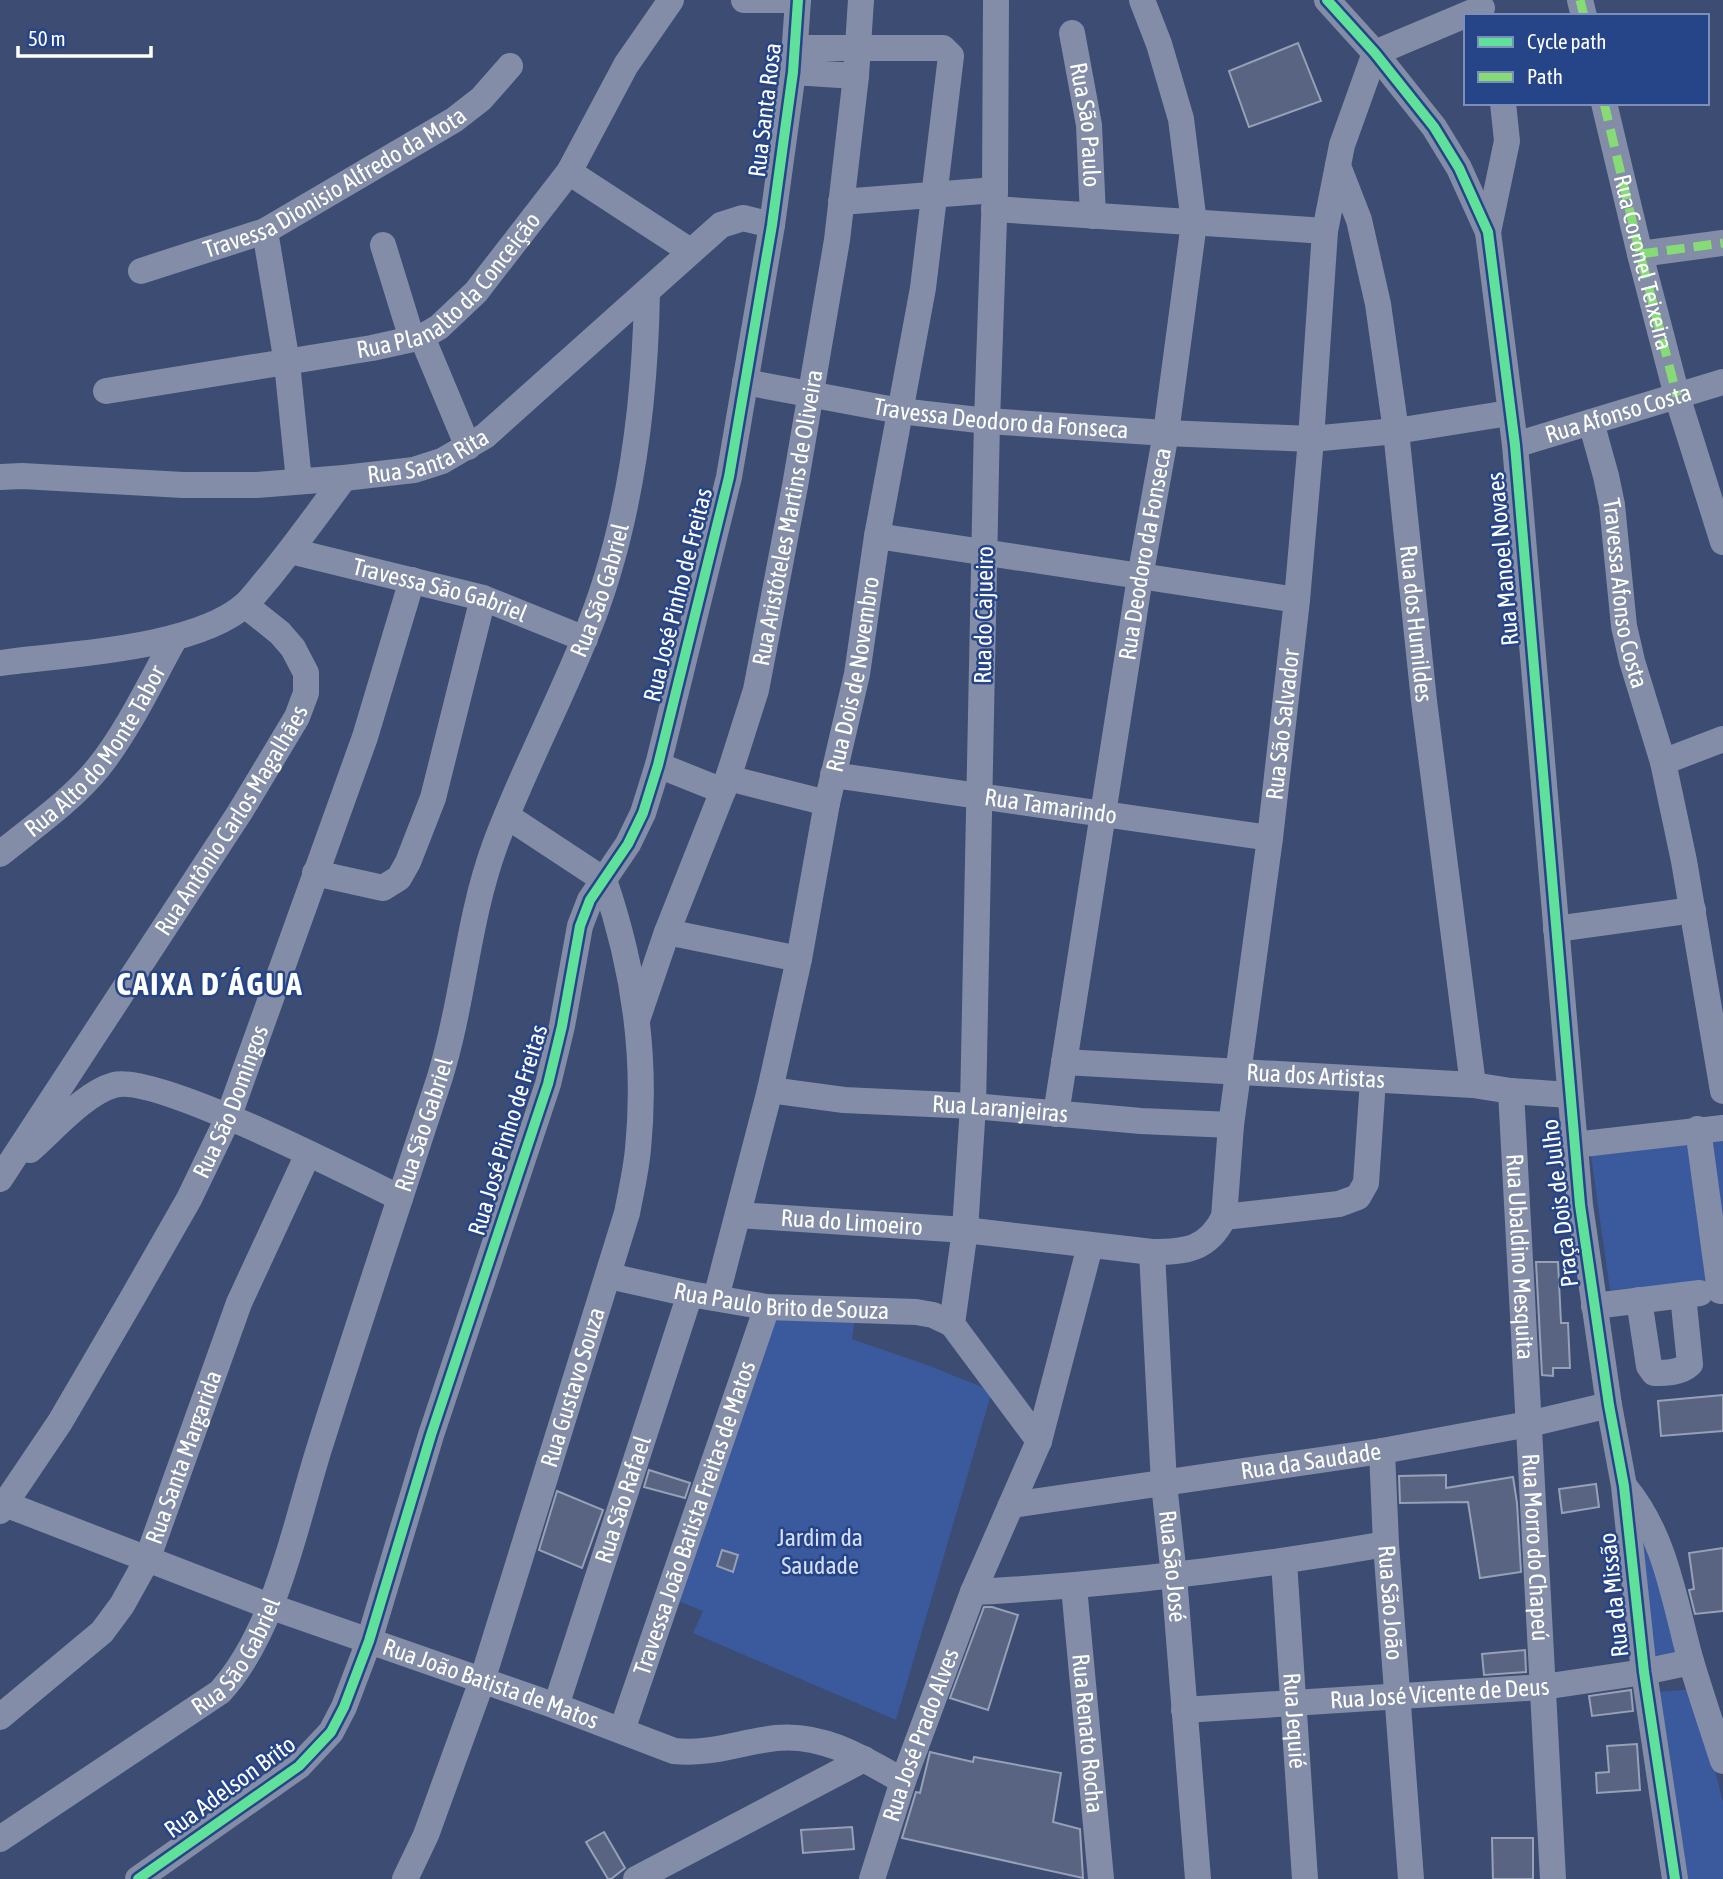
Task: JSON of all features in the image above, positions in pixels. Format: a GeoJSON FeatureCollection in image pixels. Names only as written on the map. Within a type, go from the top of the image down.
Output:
{"type":"FeatureCollection","features":[{"type":"Feature","properties":{"kind":"street","name":"Rua Planalto da Conceição"},"geometry":{"type":"LineString","coordinates":[[106,391],[288,363],[417,338],[456,313],[476,292],[569,172],[626,65],[671,0]]}},
{"type":"Feature","properties":{"kind":"street"},"geometry":{"type":"LineString","coordinates":[[744,0],[798,0]]}},
{"type":"Feature","properties":{"kind":"street","name":"Rua Santa Rosa"},"geometry":{"type":"LineString","coordinates":[[772,225],[794,60],[798,0]]}},
{"type":"Feature","properties":{"kind":"street","name":"Rua Aristóteles Martins de Oliveira"},"geometry":{"type":"LineString","coordinates":[[638,1017],[667,932],[726,785],[756,690],[795,486],[841,202],[856,76],[861,0]]}},
{"type":"Feature","properties":{"kind":"street","name":"Rua do Cajueiro"},"geometry":{"type":"LineString","coordinates":[[952,1324],[965,1230],[973,1106],[994,200],[996,0]]}},
{"type":"Feature","properties":{"kind":"street","name":"Rua Deodoro da Fonseca"},"geometry":{"type":"LineString","coordinates":[[1056,1114],[1140,577],[1166,433],[1194,223],[1181,119],[1159,44],[1142,0]]}},
{"type":"Feature","properties":{"kind":"street","name":"Rua Manoel Novaes"},"geometry":{"type":"LineString","coordinates":[[1327,0],[1375,53],[1446,145],[1488,232],[1515,444],[1569,1095]]}},
{"type":"Feature","properties":{"kind":"street"},"geometry":{"type":"LineString","coordinates":[[1375,53],[1464,16]]}},
{"type":"Feature","properties":{"kind":"street","name":"Rua São Paulo"},"geometry":{"type":"LineString","coordinates":[[1072,33],[1089,125],[1093,216]]}},
{"type":"Feature","properties":{"kind":"street","name":"Rua Dois de Novembro"},"geometry":{"type":"LineString","coordinates":[[703,1296],[738,1215],[770,1090],[799,959],[827,803],[857,674],[877,536],[923,288],[936,194],[951,57],[943,48],[858,50]]}},
{"type":"Feature","properties":{"kind":"street"},"geometry":{"type":"LineString","coordinates":[[794,60],[858,50]]}},
{"type":"Feature","properties":{"kind":"street","name":"Rua São Salvador"},"geometry":{"type":"LineString","coordinates":[[1224,1217],[1237,1073],[1270,838],[1297,600],[1325,231],[1342,145],[1375,53]]}},
{"type":"Feature","properties":{"kind":"street"},"geometry":{"type":"LineString","coordinates":[[794,60],[856,76]]}},
{"type":"Feature","properties":{"kind":"street","name":"Travessa Dionisio Alfredo da Mota"},"geometry":{"type":"LineString","coordinates":[[141,271],[265,230],[454,120],[481,99],[510,66]]}},
{"type":"Feature","properties":{"kind":"street"},"geometry":{"type":"LineString","coordinates":[[1488,232],[1507,141],[1503,105]]}},
{"type":"Feature","properties":{"kind":"street","name":"Rua Coronel Teixeira"},"geometry":{"type":"LineString","coordinates":[[1604,105],[1678,396],[1723,542]]}},
{"type":"Feature","properties":{"kind":"street","name":"Rua dos Humildes"},"geometry":{"type":"LineString","coordinates":[[1338,166],[1366,244],[1378,304],[1396,431],[1424,701],[1473,1085]]}},
{"type":"Feature","properties":{"kind":"street"},"geometry":{"type":"LineString","coordinates":[[569,172],[690,251]]}},
{"type":"Feature","properties":{"kind":"street"},"geometry":{"type":"LineString","coordinates":[[841,202],[936,194],[994,200],[1093,216],[1325,231]]}},
{"type":"Feature","properties":{"kind":"street","name":"Rua Santa Rita"},"geometry":{"type":"LineString","coordinates":[[0,477],[183,485],[257,485],[414,470],[442,461],[468,447],[508,416],[721,225],[743,218],[772,225]]}},
{"type":"Feature","properties":{"kind":"street","name":"Rua José Pinho de Freitas"},"geometry":{"type":"LineString","coordinates":[[369,1641],[431,1435],[548,1084],[562,1026],[580,926],[590,900],[628,844],[643,813],[657,765],[729,477],[772,225]]}},
{"type":"Feature","properties":{"kind":"street"},"geometry":{"type":"LineString","coordinates":[[265,230],[288,363],[299,481]]}},
{"type":"Feature","properties":{"kind":"street"},"geometry":{"type":"LineString","coordinates":[[1640,254],[1723,243]]}},
{"type":"Feature","properties":{"kind":"street"},"geometry":{"type":"LineString","coordinates":[[383,245],[417,338],[468,447]]}},
{"type":"Feature","properties":{"kind":"street","name":"Rua São Gabriel"},"geometry":{"type":"LineString","coordinates":[[0,1839],[220,1692],[250,1653],[269,1605],[453,1036],[470,931],[482,883],[507,816],[585,639],[607,577],[626,502],[638,429],[646,353],[647,292]]}},
{"type":"Feature","properties":{"kind":"street","name":"Travessa Deodoro da Fonseca"},"geometry":{"type":"LineString","coordinates":[[745,382],[900,411],[987,421],[1311,439],[1396,431],[1509,413]]}},
{"type":"Feature","properties":{"kind":"street","name":"Rua Afonso Costa"},"geometry":{"type":"LineString","coordinates":[[1515,444],[1723,382]]}},
{"type":"Feature","properties":{"kind":"street","name":"Travessa Afonso Costa"},"geometry":{"type":"LineString","coordinates":[[1591,422],[1612,505],[1624,626],[1663,762],[1693,910],[1723,1091]]}},
{"type":"Feature","properties":{"kind":"street"},"geometry":{"type":"LineString","coordinates":[[0,663],[142,645],[176,638],[219,620],[245,605],[291,551],[344,478]]}},
{"type":"Feature","properties":{"kind":"street"},"geometry":{"type":"LineString","coordinates":[[877,536],[1297,600]]}},
{"type":"Feature","properties":{"kind":"street","name":"Travessa São Gabriel"},"geometry":{"type":"LineString","coordinates":[[291,551],[483,598],[585,639]]}},
{"type":"Feature","properties":{"kind":"street","name":"Rua São Domingos"},"geometry":{"type":"LineString","coordinates":[[3,1508],[60,1422],[134,1297],[188,1199],[228,1118],[365,737],[412,580]]}},
{"type":"Feature","properties":{"kind":"street"},"geometry":{"type":"LineString","coordinates":[[315,873],[383,888],[399,878],[433,799],[483,598]]}},
{"type":"Feature","properties":{"kind":"street","name":"Rua Antônio Carlos Magalhães"},"geometry":{"type":"LineString","coordinates":[[3,1176],[240,812],[297,717],[306,693],[306,673],[287,640],[245,605]]}},
{"type":"Feature","properties":{"kind":"street","name":"Rua Alto do Monte Tabor"},"geometry":{"type":"LineString","coordinates":[[0,854],[57,808],[98,768],[132,717],[176,638]]}},
{"type":"Feature","properties":{"kind":"street"},"geometry":{"type":"LineString","coordinates":[[1663,762],[1723,739]]}},
{"type":"Feature","properties":{"kind":"street"},"geometry":{"type":"LineString","coordinates":[[657,765],[726,785],[827,803]]}},
{"type":"Feature","properties":{"kind":"street","name":"Rua Tamarindo"},"geometry":{"type":"LineString","coordinates":[[833,775],[1270,838]]}},
{"type":"Feature","properties":{"kind":"street"},"geometry":{"type":"LineString","coordinates":[[507,816],[604,880]]}},
{"type":"Feature","properties":{"kind":"street","name":"Rua Gustavo Souza"},"geometry":{"type":"LineString","coordinates":[[409,1871],[442,1794],[482,1681],[628,1213],[638,1150],[641,1090],[638,1017],[626,954],[604,880]]}},
{"type":"Feature","properties":{"kind":"street"},"geometry":{"type":"LineString","coordinates":[[1556,929],[1693,910]]}},
{"type":"Feature","properties":{"kind":"street"},"geometry":{"type":"LineString","coordinates":[[667,932],[799,959]]}},
{"type":"Feature","properties":{"kind":"street","name":"Rua dos Artistas"},"geometry":{"type":"LineString","coordinates":[[1064,1062],[1473,1085],[1569,1095]]}},
{"type":"Feature","properties":{"kind":"street"},"geometry":{"type":"LineString","coordinates":[[965,1230],[1090,1246],[1183,1252],[1199,1245],[1218,1230],[1224,1217],[1339,1204],[1358,1197],[1366,1183],[1373,1080]]}},
{"type":"Feature","properties":{"kind":"street"},"geometry":{"type":"LineString","coordinates":[[3,1176],[89,1098],[103,1089],[130,1083],[157,1089],[228,1118],[400,1198]]}},
{"type":"Feature","properties":{"kind":"street","name":"Rua Laranjeiras"},"geometry":{"type":"LineString","coordinates":[[770,1090],[844,1100],[973,1106],[1141,1121],[1231,1125]]}},
{"type":"Feature","properties":{"kind":"street","name":"Rua Ubaldino Mesquita"},"geometry":{"type":"LineString","coordinates":[[1511,1091],[1529,1424]]}},
{"type":"Feature","properties":{"kind":"street","name":"Praça Dois de Julho"},"geometry":{"type":"LineString","coordinates":[[1569,1095],[1574,1145],[1594,1306],[1722,1291],[1710,1128],[1574,1145]]}},
{"type":"Feature","properties":{"kind":"street","name":"Rua Santa Margarida"},"geometry":{"type":"LineString","coordinates":[[0,1717],[102,1632],[122,1605],[147,1560],[239,1303],[308,1154]]}},
{"type":"Feature","properties":{"kind":"street","name":"Rua do Limoeiro"},"geometry":{"type":"LineString","coordinates":[[738,1215],[965,1230]]}},
{"type":"Feature","properties":{"kind":"street"},"geometry":{"type":"LineString","coordinates":[[1090,1246],[1039,1441],[972,1592],[1074,1587],[1174,1576],[1284,1562],[1386,1544]]}},
{"type":"Feature","properties":{"kind":"street","name":"Rua São José"},"geometry":{"type":"LineString","coordinates":[[1152,1252],[1164,1484],[1198,1879]]}},
{"type":"Feature","properties":{"kind":"street","name":"Rua Paulo Brito de Souza"},"geometry":{"type":"LineString","coordinates":[[609,1276],[767,1307],[916,1312],[933,1315],[952,1324]]}},
{"type":"Feature","properties":{"kind":"street"},"geometry":{"type":"LineString","coordinates":[[1639,1300],[1649,1366],[1654,1373],[1664,1373],[1683,1369],[1690,1364],[1683,1295]]}},
{"type":"Feature","properties":{"kind":"street","name":"Rua São Rafael"},"geometry":{"type":"LineString","coordinates":[[556,1706],[703,1296]]}},
{"type":"Feature","properties":{"kind":"street","name":"Rua da Missão"},"geometry":{"type":"LineString","coordinates":[[1594,1306],[1624,1486],[1644,1672],[1675,1879]]}},
{"type":"Feature","properties":{"kind":"street","name":"Travessa João Batista Freitas de Matos"},"geometry":{"type":"LineString","coordinates":[[622,1730],[767,1307]]}},
{"type":"Feature","properties":{"kind":"street"},"geometry":{"type":"LineString","coordinates":[[952,1324],[1039,1441]]}},
{"type":"Feature","properties":{"kind":"street","name":"Rua da Saudade"},"geometry":{"type":"LineString","coordinates":[[1011,1505],[1382,1451],[1529,1424],[1609,1405]]}},
{"type":"Feature","properties":{"kind":"street","name":"Rua Morro do Chapeú"},"geometry":{"type":"LineString","coordinates":[[1529,1424],[1553,1879]]}},
{"type":"Feature","properties":{"kind":"street","name":"Rua São João"},"geometry":{"type":"LineString","coordinates":[[1382,1451],[1410,1879]]}},
{"type":"Feature","properties":{"kind":"street","name":"Rua da Missão"},"geometry":{"type":"LineString","coordinates":[[1624,1486],[1639,1504],[1657,1538],[1691,1662],[1723,1761]]}},
{"type":"Feature","properties":{"kind":"street","name":"Rua João Batista de Matos"},"geometry":{"type":"LineString","coordinates":[[3,1508],[556,1706],[674,1751],[694,1753],[778,1738],[809,1740],[835,1746],[903,1781]]}},
{"type":"Feature","properties":{"kind":"street","name":"Rua Jequié"},"geometry":{"type":"LineString","coordinates":[[1284,1562],[1305,1879]]}},
{"type":"Feature","properties":{"kind":"street","name":"Rua Renato Rocha"},"geometry":{"type":"LineString","coordinates":[[1074,1587],[1101,1879]]}},
{"type":"Feature","properties":{"kind":"street","name":"Rua José Prado Alves"},"geometry":{"type":"LineString","coordinates":[[872,1879],[903,1781],[972,1592]]}},
{"type":"Feature","properties":{"kind":"street","name":"Rua Adelson Brito"},"geometry":{"type":"LineString","coordinates":[[138,1879],[299,1766],[321,1744],[331,1732],[344,1707],[369,1641]]}},
{"type":"Feature","properties":{"kind":"street","name":"Rua José Vicente de Deus"},"geometry":{"type":"LineString","coordinates":[[1185,1710],[1543,1687],[1691,1662]]}},
{"type":"Feature","properties":{"kind":"street"},"geometry":{"type":"LineString","coordinates":[[636,1879],[864,1759]]}},
{"type":"Feature","properties":{"kind":"street"},"geometry":{"type":"LineString","coordinates":[[386,1879],[409,1871]]}},
{"type":"Feature","properties":{"kind":"green space"},"geometry":{"type":"Polygon","coordinates":[[[1723,1132],[1723,1280],[1610,1290],[1590,1149],[1723,1132]]]}},
{"type":"Feature","properties":{"kind":"green space","name":"Jardim da Saudade"},"geometry":{"type":"Polygon","coordinates":[[[771,1317],[855,1318],[852,1339],[992,1391],[896,1720],[693,1633],[703,1611],[676,1600],[771,1317]]]}},
{"type":"Feature","properties":{"kind":"green space"},"geometry":{"type":"Polygon","coordinates":[[[1636,1521],[1643,1521],[1682,1655],[1652,1661],[1636,1521]]]}},
{"type":"Feature","properties":{"kind":"green space"},"geometry":{"type":"Polygon","coordinates":[[[1694,1689],[1723,1802],[1723,1879],[1686,1879],[1657,1692],[1694,1689]]]}},
{"type":"Feature","properties":{"kind":"building"},"geometry":{"type":"Polygon","coordinates":[[[1298,43],[1321,101],[1249,127],[1229,71],[1298,43]]]}},
{"type":"Feature","properties":{"kind":"building"},"geometry":{"type":"Polygon","coordinates":[[[1536,1262],[1558,1262],[1561,1323],[1568,1323],[1570,1368],[1553,1368],[1553,1376],[1542,1375],[1536,1262]]]}},
{"type":"Feature","properties":{"kind":"building"},"geometry":{"type":"Polygon","coordinates":[[[1723,1395],[1723,1431],[1661,1436],[1658,1401],[1723,1395]]]}},
{"type":"Feature","properties":{"kind":"building"},"geometry":{"type":"Polygon","coordinates":[[[649,1470],[690,1483],[685,1498],[644,1487],[649,1470]]]}},
{"type":"Feature","properties":{"kind":"building"},"geometry":{"type":"Polygon","coordinates":[[[1446,1475],[1446,1488],[1513,1477],[1521,1572],[1480,1578],[1468,1502],[1400,1503],[1399,1476],[1446,1475]]]}},
{"type":"Feature","properties":{"kind":"building"},"geometry":{"type":"Polygon","coordinates":[[[1596,1484],[1599,1507],[1562,1513],[1559,1489],[1596,1484]]]}},
{"type":"Feature","properties":{"kind":"building"},"geometry":{"type":"Polygon","coordinates":[[[557,1491],[603,1510],[582,1568],[539,1550],[557,1491]]]}},
{"type":"Feature","properties":{"kind":"building"},"geometry":{"type":"Polygon","coordinates":[[[1723,1548],[1723,1611],[1695,1614],[1689,1590],[1694,1589],[1689,1553],[1723,1548]]]}},
{"type":"Feature","properties":{"kind":"building"},"geometry":{"type":"Polygon","coordinates":[[[722,1550],[738,1555],[733,1572],[717,1566],[722,1550]]]}},
{"type":"Feature","properties":{"kind":"building"},"geometry":{"type":"Polygon","coordinates":[[[984,1607],[1018,1615],[988,1710],[950,1698],[984,1607]]]}},
{"type":"Feature","properties":{"kind":"building"},"geometry":{"type":"Polygon","coordinates":[[[1525,1650],[1526,1672],[1484,1675],[1482,1654],[1525,1650]]]}},
{"type":"Feature","properties":{"kind":"building"},"geometry":{"type":"Polygon","coordinates":[[[1631,1690],[1633,1711],[1592,1716],[1589,1696],[1631,1690]]]}},
{"type":"Feature","properties":{"kind":"building"},"geometry":{"type":"Polygon","coordinates":[[[1637,1744],[1640,1790],[1597,1793],[1596,1773],[1609,1772],[1607,1746],[1637,1744]]]}},
{"type":"Feature","properties":{"kind":"building"},"geometry":{"type":"Polygon","coordinates":[[[930,1752],[973,1762],[974,1757],[1061,1773],[1053,1822],[1080,1829],[1083,1878],[902,1838],[916,1792],[920,1793],[930,1752]]]}},
{"type":"Feature","properties":{"kind":"building"},"geometry":{"type":"Polygon","coordinates":[[[852,1827],[854,1849],[803,1853],[801,1830],[852,1827]]]}},
{"type":"Feature","properties":{"kind":"building"},"geometry":{"type":"Polygon","coordinates":[[[604,1832],[625,1868],[611,1879],[608,1879],[586,1842],[604,1832]]]}},
{"type":"Feature","properties":{"kind":"building"},"geometry":{"type":"Polygon","coordinates":[[[1492,1838],[1533,1838],[1533,1879],[1493,1879],[1492,1838]]]}},
{"type":"Feature","properties":{"kind":"marked path"},"geometry":{"type":"LineString","coordinates":[[1580,0],[1584,14]]}},
{"type":"Feature","properties":{"kind":"marked path"},"geometry":{"type":"LineString","coordinates":[[1604,105],[1677,396]]}},
{"type":"Feature","properties":{"kind":"marked path"},"geometry":{"type":"LineString","coordinates":[[1640,254],[1723,243]]}},
{"type":"Feature","properties":{"kind":"cycle path"},"geometry":{"type":"LineString","coordinates":[[138,1879],[299,1766],[331,1732],[344,1707],[369,1641],[431,1435],[548,1084],[562,1026],[580,926],[590,900],[628,844],[643,813],[658,765],[729,477],[772,225],[793,72],[798,0]]}},
{"type":"Feature","properties":{"kind":"cycle path"},"geometry":{"type":"LineString","coordinates":[[1327,0],[1375,53],[1434,127],[1459,168],[1488,232],[1515,445],[1580,1205],[1609,1405],[1624,1486],[1644,1672],[1675,1879]]}},
{"type":"Feature","properties":{"kind":"district","name":"CAIXA D´ÁGUA"},"geometry":{"type":"Point","coordinates":[210,984]}}]}
